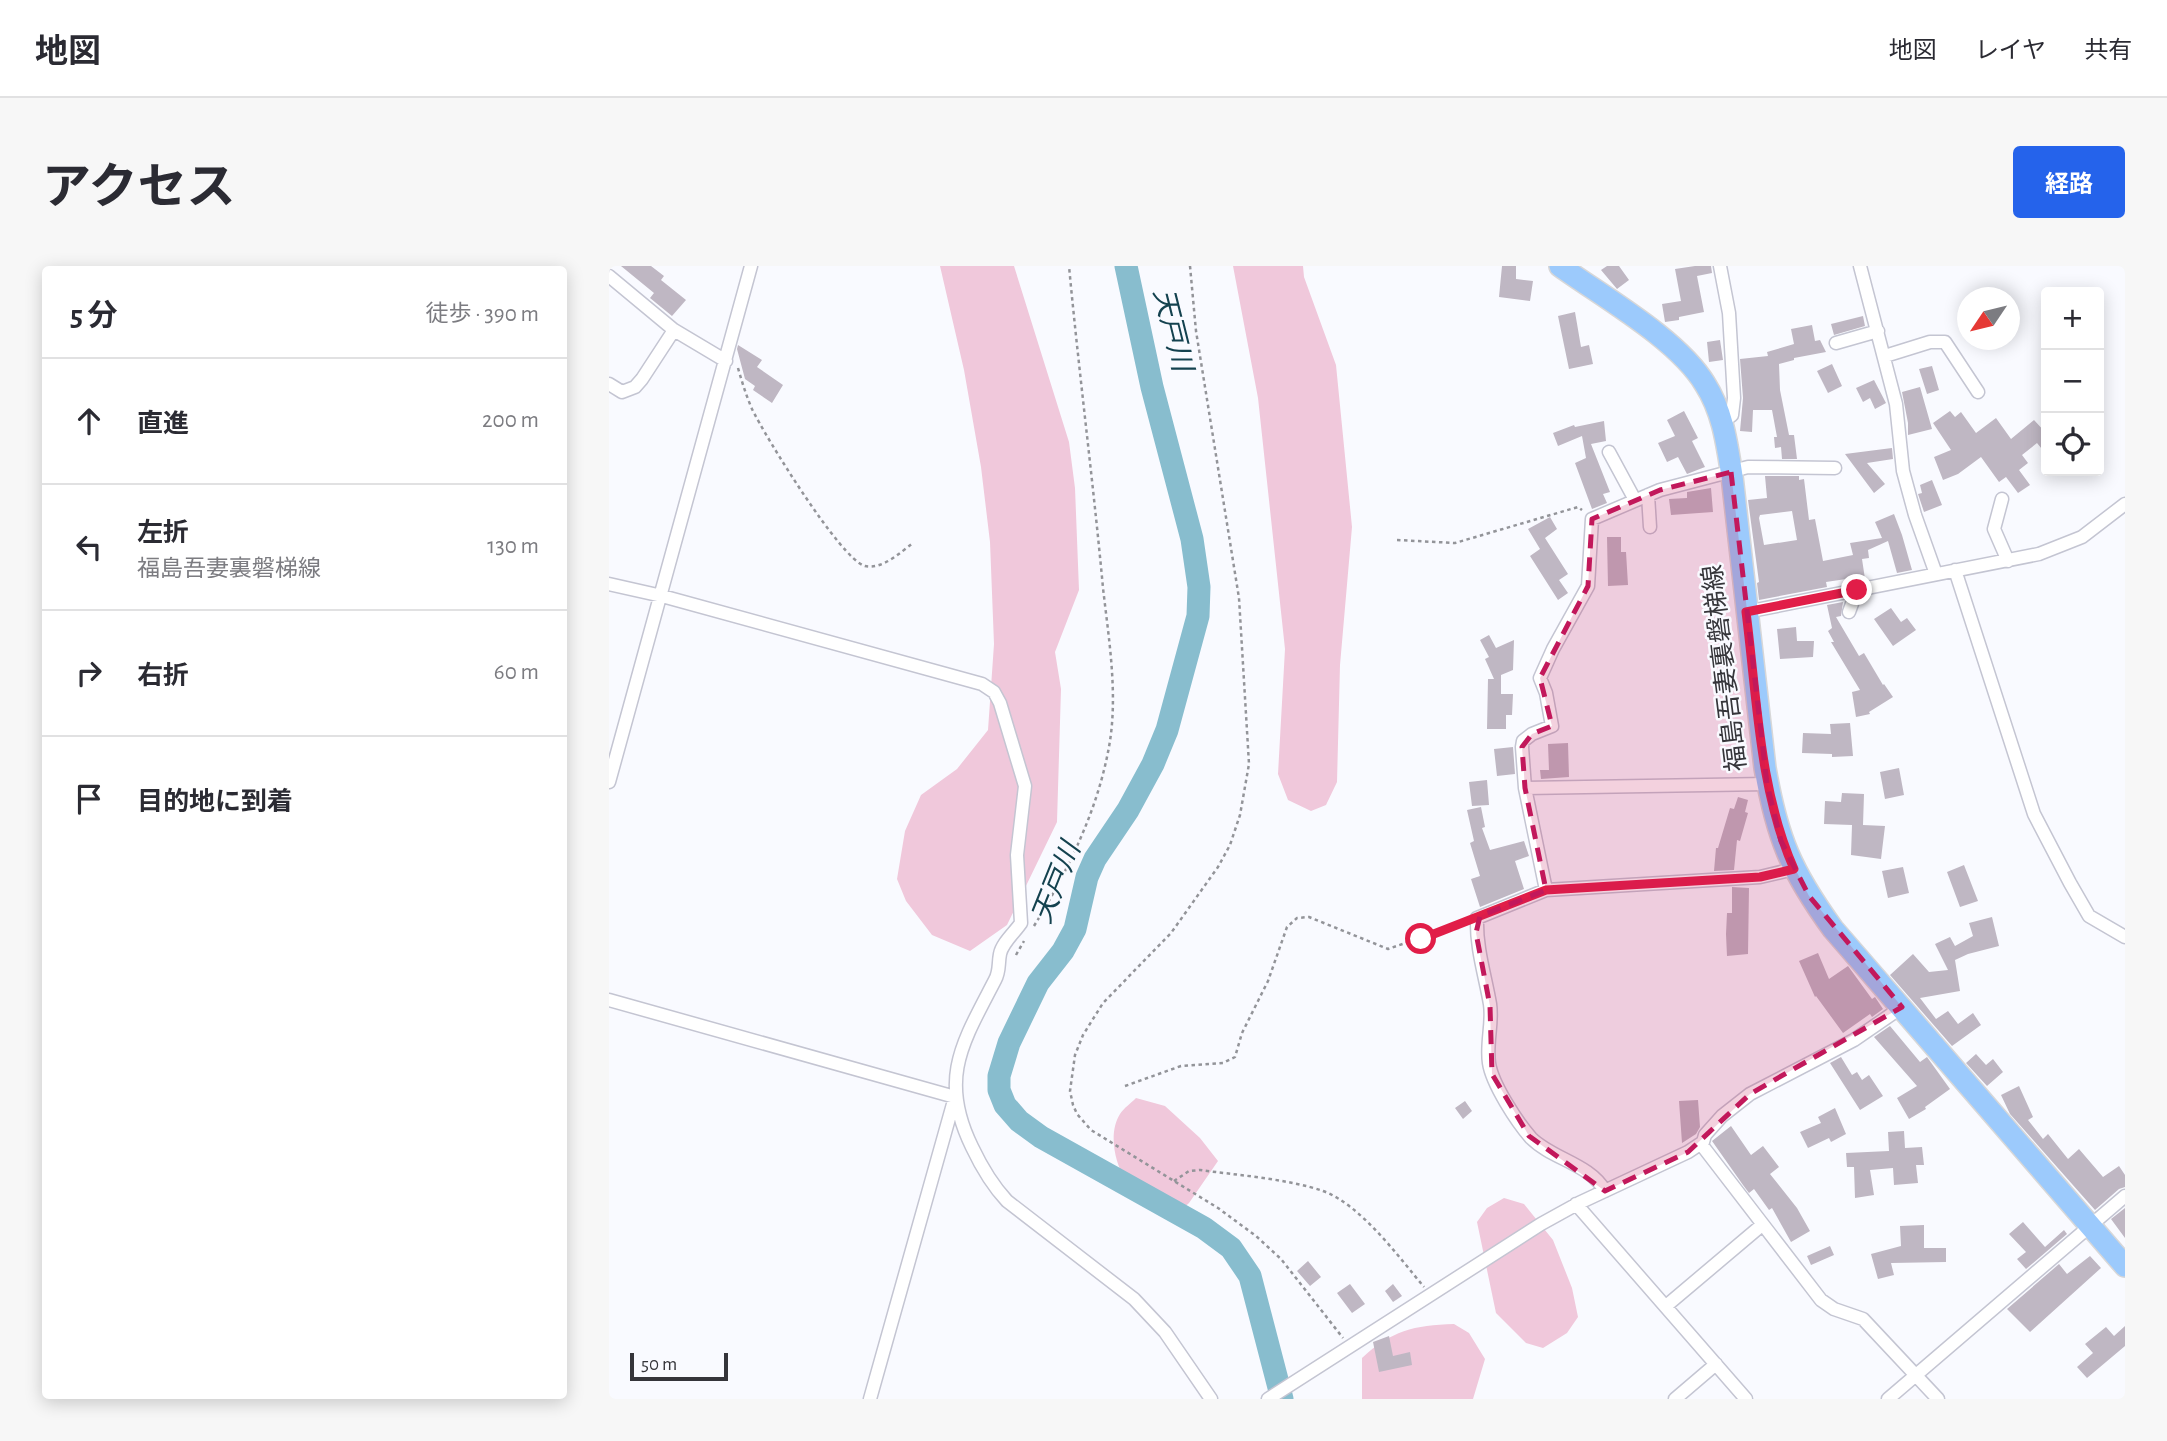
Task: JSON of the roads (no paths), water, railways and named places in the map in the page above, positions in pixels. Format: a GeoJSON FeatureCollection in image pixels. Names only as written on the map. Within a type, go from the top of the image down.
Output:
{"type":"FeatureCollection","features":[{"type":"Feature","properties":{"kind":"main road","name":"福島吾妻裏磐梯線"},"geometry":{"type":"LineString","coordinates":[[1560,266],[1657,334],[1686,358],[1705,384],[1722,422],[1731,472],[1767,784],[1781,841],[1809,896],[1833,929],[2125,1266]]}},
{"type":"Feature","properties":{"kind":"street"},"geometry":{"type":"LineString","coordinates":[[609,782],[751,266]]}},
{"type":"Feature","properties":{"kind":"street"},"geometry":{"type":"LineString","coordinates":[[1720,266],[1729,313],[1734,398],[1732,415],[1722,422]]}},
{"type":"Feature","properties":{"kind":"street"},"geometry":{"type":"LineString","coordinates":[[1860,266],[1896,404],[1903,471],[1936,574]]}},
{"type":"Feature","properties":{"kind":"street"},"geometry":{"type":"LineString","coordinates":[[609,276],[674,330],[727,358]]}},
{"type":"Feature","properties":{"kind":"street"},"geometry":{"type":"LineString","coordinates":[[609,384],[622,392],[635,387],[674,330]]}},
{"type":"Feature","properties":{"kind":"street"},"geometry":{"type":"LineString","coordinates":[[1836,343],[1878,331]]}},
{"type":"Feature","properties":{"kind":"street"},"geometry":{"type":"LineString","coordinates":[[1885,356],[1930,342],[1945,342],[1978,392]]}},
{"type":"Feature","properties":{"kind":"street"},"geometry":{"type":"LineString","coordinates":[[1609,452],[1635,500]]}},
{"type":"Feature","properties":{"kind":"street"},"geometry":{"type":"LineString","coordinates":[[1546,890],[1525,788],[1523,741],[1552,726],[1546,693],[1540,678],[1588,586],[1592,519],[1660,490],[1748,467],[1835,468]]}},
{"type":"Feature","properties":{"kind":"street"},"geometry":{"type":"LineString","coordinates":[[1648,495],[1650,527]]}},
{"type":"Feature","properties":{"kind":"street"},"geometry":{"type":"LineString","coordinates":[[2002,499],[1994,529],[2008,561]]}},
{"type":"Feature","properties":{"kind":"street"},"geometry":{"type":"LineString","coordinates":[[1746,612],[2008,561],[2069,544],[2098,526],[2125,504]]}},
{"type":"Feature","properties":{"kind":"street"},"geometry":{"type":"LineString","coordinates":[[1955,570],[2034,814],[2089,916],[2125,937]]}},
{"type":"Feature","properties":{"kind":"street"},"geometry":{"type":"LineString","coordinates":[[609,584],[662,596],[982,684],[997,697],[1025,786],[1017,855],[1021,923],[1001,950],[998,975],[966,1035],[957,1071],[955,1097],[870,1399]]}},
{"type":"Feature","properties":{"kind":"street"},"geometry":{"type":"LineString","coordinates":[[1849,612],[1857,590]]}},
{"type":"Feature","properties":{"kind":"street"},"geometry":{"type":"LineString","coordinates":[[1525,788],[1767,784]]}},
{"type":"Feature","properties":{"kind":"street"},"geometry":{"type":"LineString","coordinates":[[1605,1191],[1593,1177],[1529,1136],[1506,1102],[1492,1074],[1488,1048],[1490,1006],[1479,951],[1477,918],[1546,890],[1760,877],[1794,869]]}},
{"type":"Feature","properties":{"kind":"street"},"geometry":{"type":"LineString","coordinates":[[609,1000],[955,1097]]}},
{"type":"Feature","properties":{"kind":"street"},"geometry":{"type":"LineString","coordinates":[[1268,1399],[1576,1204],[1651,1171],[1701,1143],[1721,1116],[1750,1094],[1854,1040],[1902,1007]]}},
{"type":"Feature","properties":{"kind":"street"},"geometry":{"type":"LineString","coordinates":[[955,1097],[959,1119],[966,1135],[998,1192],[1134,1299],[1165,1332],[1211,1399]]}},
{"type":"Feature","properties":{"kind":"street"},"geometry":{"type":"LineString","coordinates":[[1701,1143],[1821,1300],[1834,1309],[1863,1319],[1938,1399]]}},
{"type":"Feature","properties":{"kind":"street"},"geometry":{"type":"LineString","coordinates":[[1888,1399],[2125,1196]]}},
{"type":"Feature","properties":{"kind":"street"},"geometry":{"type":"LineString","coordinates":[[1576,1204],[1746,1399]]}},
{"type":"Feature","properties":{"kind":"street"},"geometry":{"type":"LineString","coordinates":[[1665,1306],[1762,1225]]}},
{"type":"Feature","properties":{"kind":"street"},"geometry":{"type":"LineString","coordinates":[[1675,1399],[1716,1364]]}},
{"type":"Feature","properties":{"kind":"waterway","name":"天戸川"},"geometry":{"type":"LineString","coordinates":[[1126,266],[1152,387],[1192,539],[1199,587],[1198,616],[1167,730],[1153,764],[1128,810],[1095,859],[1087,877],[1075,929],[1063,951],[1038,983],[1009,1043],[999,1076],[999,1090],[1005,1105],[1019,1121],[1041,1137],[1204,1228],[1231,1248],[1250,1276],[1282,1399]]}}]}
